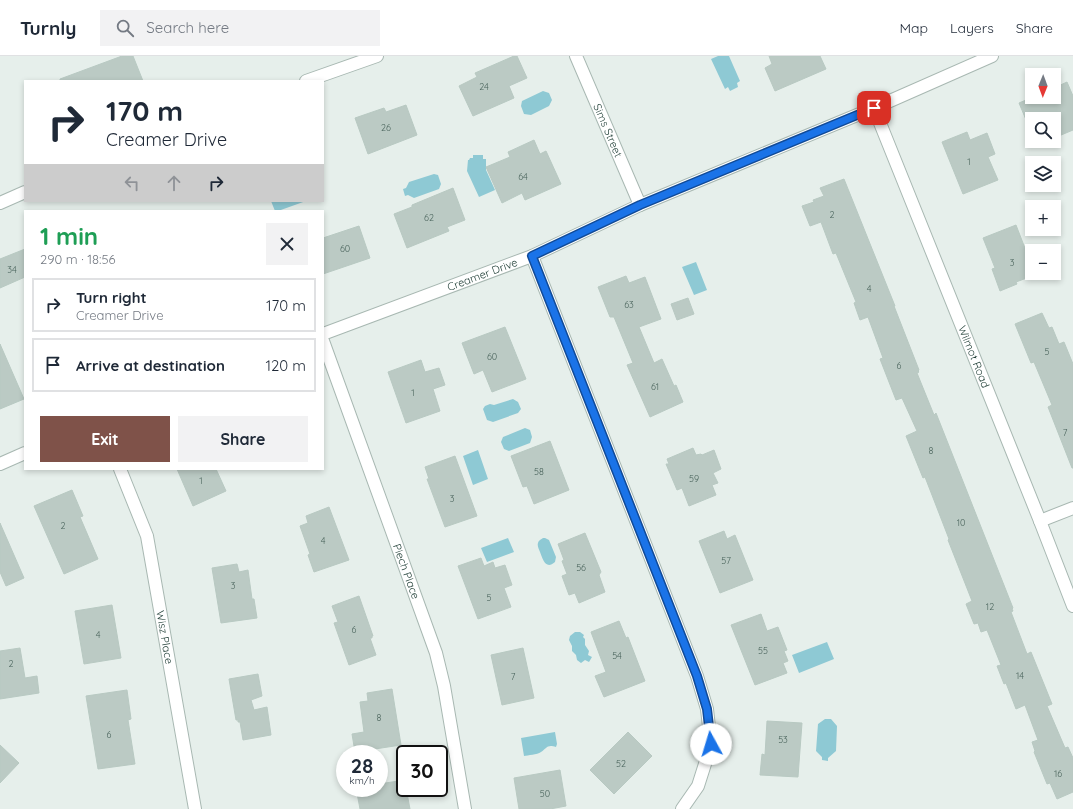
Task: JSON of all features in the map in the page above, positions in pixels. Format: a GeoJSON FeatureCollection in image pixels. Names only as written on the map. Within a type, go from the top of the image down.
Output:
{"type":"FeatureCollection","features":[{"type":"Feature","properties":{"kind":"street"},"geometry":{"type":"LineString","coordinates":[[309,80],[377,56]]}},
{"type":"Feature","properties":{"kind":"street","name":"Sims Street"},"geometry":{"type":"LineString","coordinates":[[576,56],[640,205]]}},
{"type":"Feature","properties":{"kind":"street","name":"Creamer Drive"},"geometry":{"type":"LineString","coordinates":[[324,334],[532,256],[640,205],[874,108],[992,56]]}},
{"type":"Feature","properties":{"kind":"street","name":"Wilmot Road"},"geometry":{"type":"LineString","coordinates":[[874,108],[1073,606]]}},
{"type":"Feature","properties":{"kind":"street"},"geometry":{"type":"LineString","coordinates":[[0,203],[24,192]]}},
{"type":"Feature","properties":{"kind":"street"},"geometry":{"type":"LineString","coordinates":[[532,256],[697,676],[707,709],[711,744],[698,786],[682,809]]}},
{"type":"Feature","properties":{"kind":"street","name":"Piech Place"},"geometry":{"type":"LineString","coordinates":[[324,344],[436,653],[444,686],[464,809]]}},
{"type":"Feature","properties":{"kind":"street"},"geometry":{"type":"LineString","coordinates":[[0,464],[24,453]]}},
{"type":"Feature","properties":{"kind":"street","name":"Wisz Place"},"geometry":{"type":"LineString","coordinates":[[120,470],[147,536],[195,809]]}},
{"type":"Feature","properties":{"kind":"street"},"geometry":{"type":"LineString","coordinates":[[1040,522],[1073,508]]}},
{"type":"Feature","properties":{"kind":"water"},"geometry":{"type":"Polygon","coordinates":[[[718,56],[729,56],[740,81],[737,83],[738,87],[730,91],[728,87],[725,89],[711,59],[718,56]]]}},
{"type":"Feature","properties":{"kind":"water"},"geometry":{"type":"Polygon","coordinates":[[[543,91],[549,93],[552,100],[549,106],[531,115],[524,114],[521,106],[522,101],[543,91]]]}},
{"type":"Feature","properties":{"kind":"water"},"geometry":{"type":"Polygon","coordinates":[[[473,155],[483,155],[483,159],[486,159],[486,170],[495,190],[479,197],[467,171],[468,160],[473,158],[473,155]]]}},
{"type":"Feature","properties":{"kind":"water"},"geometry":{"type":"Polygon","coordinates":[[[434,174],[438,175],[441,184],[439,189],[414,198],[408,195],[405,196],[403,189],[406,188],[409,182],[434,174]]]}},
{"type":"Feature","properties":{"kind":"water"},"geometry":{"type":"Polygon","coordinates":[[[271,202],[303,202],[281,210],[275,210],[271,202]]]}},
{"type":"Feature","properties":{"kind":"water"},"geometry":{"type":"Polygon","coordinates":[[[696,262],[707,290],[694,295],[682,267],[696,262]]]}},
{"type":"Feature","properties":{"kind":"water"},"geometry":{"type":"Polygon","coordinates":[[[513,399],[518,402],[521,409],[518,413],[493,422],[487,420],[483,409],[485,406],[490,404],[494,405],[513,399]]]}},
{"type":"Feature","properties":{"kind":"water"},"geometry":{"type":"Polygon","coordinates":[[[525,428],[530,430],[532,437],[530,443],[509,451],[504,449],[501,442],[503,437],[525,428]]]}},
{"type":"Feature","properties":{"kind":"water"},"geometry":{"type":"Polygon","coordinates":[[[478,450],[488,479],[473,485],[463,456],[478,450]]]}},
{"type":"Feature","properties":{"kind":"water"},"geometry":{"type":"Polygon","coordinates":[[[508,538],[514,552],[487,562],[481,548],[508,538]]]}},
{"type":"Feature","properties":{"kind":"water"},"geometry":{"type":"Polygon","coordinates":[[[543,538],[549,540],[556,557],[555,562],[549,565],[545,563],[538,548],[538,542],[543,538]]]}},
{"type":"Feature","properties":{"kind":"water"},"geometry":{"type":"Polygon","coordinates":[[[575,632],[580,632],[584,635],[585,645],[589,651],[588,655],[592,657],[589,662],[585,660],[581,663],[577,660],[576,655],[572,651],[572,646],[569,640],[570,636],[575,632]]]}},
{"type":"Feature","properties":{"kind":"water"},"geometry":{"type":"Polygon","coordinates":[[[827,642],[834,659],[799,673],[792,655],[827,642]]]}},
{"type":"Feature","properties":{"kind":"water"},"geometry":{"type":"Polygon","coordinates":[[[825,719],[831,719],[837,726],[836,751],[828,758],[828,761],[822,760],[822,757],[816,751],[818,724],[825,719]]]}},
{"type":"Feature","properties":{"kind":"water"},"geometry":{"type":"Polygon","coordinates":[[[555,732],[556,747],[549,746],[539,753],[524,756],[521,738],[555,732]]]}},
{"type":"Feature","properties":{"kind":"building"},"geometry":{"type":"Polygon","coordinates":[[[122,56],[133,56],[143,80],[60,80],[122,56]]]}},
{"type":"Feature","properties":{"kind":"building"},"geometry":{"type":"Polygon","coordinates":[[[517,56],[527,78],[509,86],[514,98],[473,116],[459,86],[477,77],[475,73],[517,56]]]}},
{"type":"Feature","properties":{"kind":"building"},"geometry":{"type":"Polygon","coordinates":[[[769,56],[820,56],[826,69],[775,91],[765,68],[772,64],[769,56]]]}},
{"type":"Feature","properties":{"kind":"building"},"geometry":{"type":"Polygon","coordinates":[[[1067,82],[1073,96],[1073,130],[1061,135],[1061,112],[1025,112],[1025,117],[1019,103],[1025,100],[1025,104],[1061,104],[1061,85],[1067,82]]]}},
{"type":"Feature","properties":{"kind":"building"},"geometry":{"type":"Polygon","coordinates":[[[406,105],[417,135],[368,154],[355,118],[384,108],[386,112],[406,105]]]}},
{"type":"Feature","properties":{"kind":"building"},"geometry":{"type":"Polygon","coordinates":[[[967,132],[970,140],[987,133],[995,154],[988,157],[998,180],[963,194],[942,142],[967,132]]]}},
{"type":"Feature","properties":{"kind":"building"},"geometry":{"type":"Polygon","coordinates":[[[534,140],[540,154],[546,151],[561,184],[525,200],[522,193],[502,203],[486,167],[510,157],[508,152],[534,140]]]}},
{"type":"Feature","properties":{"kind":"building"},"geometry":{"type":"Polygon","coordinates":[[[844,179],[895,306],[919,370],[917,373],[934,415],[936,413],[1013,608],[1013,611],[1011,612],[1027,654],[1031,652],[1052,704],[1047,706],[1065,748],[1068,747],[1073,758],[1073,792],[1057,799],[1050,783],[1047,784],[1034,752],[1032,742],[1038,740],[1025,705],[1016,709],[1006,683],[1004,684],[997,666],[1001,665],[987,630],[981,632],[978,623],[974,624],[966,604],[972,601],[925,477],[923,478],[906,436],[917,431],[902,398],[896,400],[880,359],[883,358],[868,317],[860,320],[854,303],[856,302],[836,253],[833,254],[821,222],[810,226],[802,206],[814,202],[813,200],[824,196],[820,188],[844,179]]]}},
{"type":"Feature","properties":{"kind":"building"},"geometry":{"type":"Polygon","coordinates":[[[453,188],[465,220],[447,227],[449,231],[407,248],[394,214],[453,188]]]}},
{"type":"Feature","properties":{"kind":"building"},"geometry":{"type":"Polygon","coordinates":[[[1016,225],[1025,248],[1025,279],[1016,282],[1017,284],[1000,291],[992,269],[995,268],[983,238],[1016,225]]]}},
{"type":"Feature","properties":{"kind":"building"},"geometry":{"type":"Polygon","coordinates":[[[359,226],[370,258],[324,274],[324,238],[359,226]]]}},
{"type":"Feature","properties":{"kind":"building"},"geometry":{"type":"Polygon","coordinates":[[[24,249],[24,277],[0,288],[0,259],[24,249]]]}},
{"type":"Feature","properties":{"kind":"building"},"geometry":{"type":"Polygon","coordinates":[[[626,276],[629,283],[645,277],[661,319],[639,327],[654,363],[662,359],[683,402],[650,417],[627,365],[633,363],[614,317],[610,317],[598,287],[626,276]]]}},
{"type":"Feature","properties":{"kind":"building"},"geometry":{"type":"Polygon","coordinates":[[[688,298],[694,314],[677,320],[671,304],[688,298]]]}},
{"type":"Feature","properties":{"kind":"building"},"geometry":{"type":"Polygon","coordinates":[[[1042,313],[1049,328],[1052,327],[1059,344],[1064,342],[1073,364],[1073,468],[1048,407],[1052,405],[1034,362],[1031,363],[1015,324],[1042,313]]]}},
{"type":"Feature","properties":{"kind":"building"},"geometry":{"type":"Polygon","coordinates":[[[505,327],[526,379],[492,392],[483,370],[474,374],[462,343],[505,327]]]}},
{"type":"Feature","properties":{"kind":"building"},"geometry":{"type":"Polygon","coordinates":[[[0,344],[24,399],[0,409],[0,344]]]}},
{"type":"Feature","properties":{"kind":"building"},"geometry":{"type":"Polygon","coordinates":[[[421,360],[425,372],[439,368],[445,385],[433,389],[440,411],[406,423],[388,372],[421,360]]]}},
{"type":"Feature","properties":{"kind":"building"},"geometry":{"type":"Polygon","coordinates":[[[550,441],[569,490],[534,504],[527,486],[523,487],[511,456],[550,441]]]}},
{"type":"Feature","properties":{"kind":"building"},"geometry":{"type":"Polygon","coordinates":[[[693,448],[696,455],[702,455],[714,450],[721,469],[713,473],[718,483],[712,485],[716,495],[689,506],[682,488],[677,490],[666,464],[669,464],[667,459],[693,448]]]}},
{"type":"Feature","properties":{"kind":"building"},"geometry":{"type":"Polygon","coordinates":[[[455,456],[477,516],[445,527],[427,479],[429,479],[425,467],[455,456]]]}},
{"type":"Feature","properties":{"kind":"building"},"geometry":{"type":"Polygon","coordinates":[[[177,470],[216,470],[226,491],[193,506],[177,470]]]}},
{"type":"Feature","properties":{"kind":"building"},"geometry":{"type":"Polygon","coordinates":[[[72,490],[83,516],[80,517],[98,559],[64,574],[34,506],[72,490]]]}},
{"type":"Feature","properties":{"kind":"building"},"geometry":{"type":"Polygon","coordinates":[[[329,507],[349,560],[314,572],[308,555],[310,554],[300,526],[308,523],[306,516],[329,507]]]}},
{"type":"Feature","properties":{"kind":"building"},"geometry":{"type":"Polygon","coordinates":[[[0,523],[24,578],[6,586],[0,572],[0,523]]]}},
{"type":"Feature","properties":{"kind":"building"},"geometry":{"type":"Polygon","coordinates":[[[724,531],[727,539],[735,535],[753,580],[720,593],[699,541],[724,531]]]}},
{"type":"Feature","properties":{"kind":"building"},"geometry":{"type":"Polygon","coordinates":[[[585,533],[601,572],[599,575],[605,592],[579,603],[575,593],[569,595],[562,576],[567,574],[558,544],[585,533]]]}},
{"type":"Feature","properties":{"kind":"building"},"geometry":{"type":"Polygon","coordinates":[[[481,558],[484,566],[493,562],[495,568],[505,565],[512,585],[504,588],[511,607],[478,619],[458,566],[481,558]]]}},
{"type":"Feature","properties":{"kind":"building"},"geometry":{"type":"Polygon","coordinates":[[[237,564],[239,572],[248,570],[252,599],[254,599],[257,618],[221,623],[212,568],[237,564]]]}},
{"type":"Feature","properties":{"kind":"building"},"geometry":{"type":"Polygon","coordinates":[[[359,596],[373,636],[370,638],[376,655],[349,665],[334,623],[338,622],[332,606],[359,596]]]}},
{"type":"Feature","properties":{"kind":"building"},"geometry":{"type":"Polygon","coordinates":[[[112,605],[121,658],[84,664],[75,611],[112,605]]]}},
{"type":"Feature","properties":{"kind":"building"},"geometry":{"type":"Polygon","coordinates":[[[761,614],[767,631],[778,627],[787,650],[784,651],[788,661],[783,663],[787,673],[755,685],[731,625],[761,614]]]}},
{"type":"Feature","properties":{"kind":"building"},"geometry":{"type":"Polygon","coordinates":[[[619,621],[626,638],[628,637],[645,681],[604,697],[595,676],[606,672],[591,632],[619,621]]]}},
{"type":"Feature","properties":{"kind":"building"},"geometry":{"type":"Polygon","coordinates":[[[20,648],[25,678],[37,676],[39,693],[0,699],[0,651],[20,648]]]}},
{"type":"Feature","properties":{"kind":"building"},"geometry":{"type":"Polygon","coordinates":[[[523,648],[534,698],[502,705],[491,655],[523,648]]]}},
{"type":"Feature","properties":{"kind":"building"},"geometry":{"type":"Polygon","coordinates":[[[258,674],[262,696],[251,700],[254,710],[267,707],[271,735],[243,740],[240,722],[236,720],[229,679],[258,674]]]}},
{"type":"Feature","properties":{"kind":"building"},"geometry":{"type":"Polygon","coordinates":[[[392,689],[401,745],[388,747],[388,745],[354,745],[352,734],[364,732],[360,702],[368,701],[367,693],[392,689]]]}},
{"type":"Feature","properties":{"kind":"building"},"geometry":{"type":"Polygon","coordinates":[[[127,690],[131,719],[128,720],[135,764],[98,769],[86,696],[127,690]]]}},
{"type":"Feature","properties":{"kind":"building"},"geometry":{"type":"Polygon","coordinates":[[[767,721],[802,723],[798,777],[760,775],[762,754],[765,755],[767,721]]]}},
{"type":"Feature","properties":{"kind":"building"},"geometry":{"type":"Polygon","coordinates":[[[628,732],[652,756],[614,794],[590,770],[628,732]]]}},
{"type":"Feature","properties":{"kind":"building"},"geometry":{"type":"Polygon","coordinates":[[[0,745],[19,763],[0,783],[0,745]]]}},
{"type":"Feature","properties":{"kind":"building"},"geometry":{"type":"Polygon","coordinates":[[[560,770],[566,806],[550,809],[519,809],[514,778],[560,770]]]}},
{"type":"Feature","properties":{"kind":"building"},"geometry":{"type":"Polygon","coordinates":[[[396,781],[396,797],[408,797],[410,809],[360,809],[358,797],[388,797],[388,783],[396,781]]]}},
{"type":"Feature","properties":{"kind":"route"},"geometry":{"type":"LineString","coordinates":[[711,744],[707,709],[697,676],[532,256],[640,205],[874,108]]}}]}
